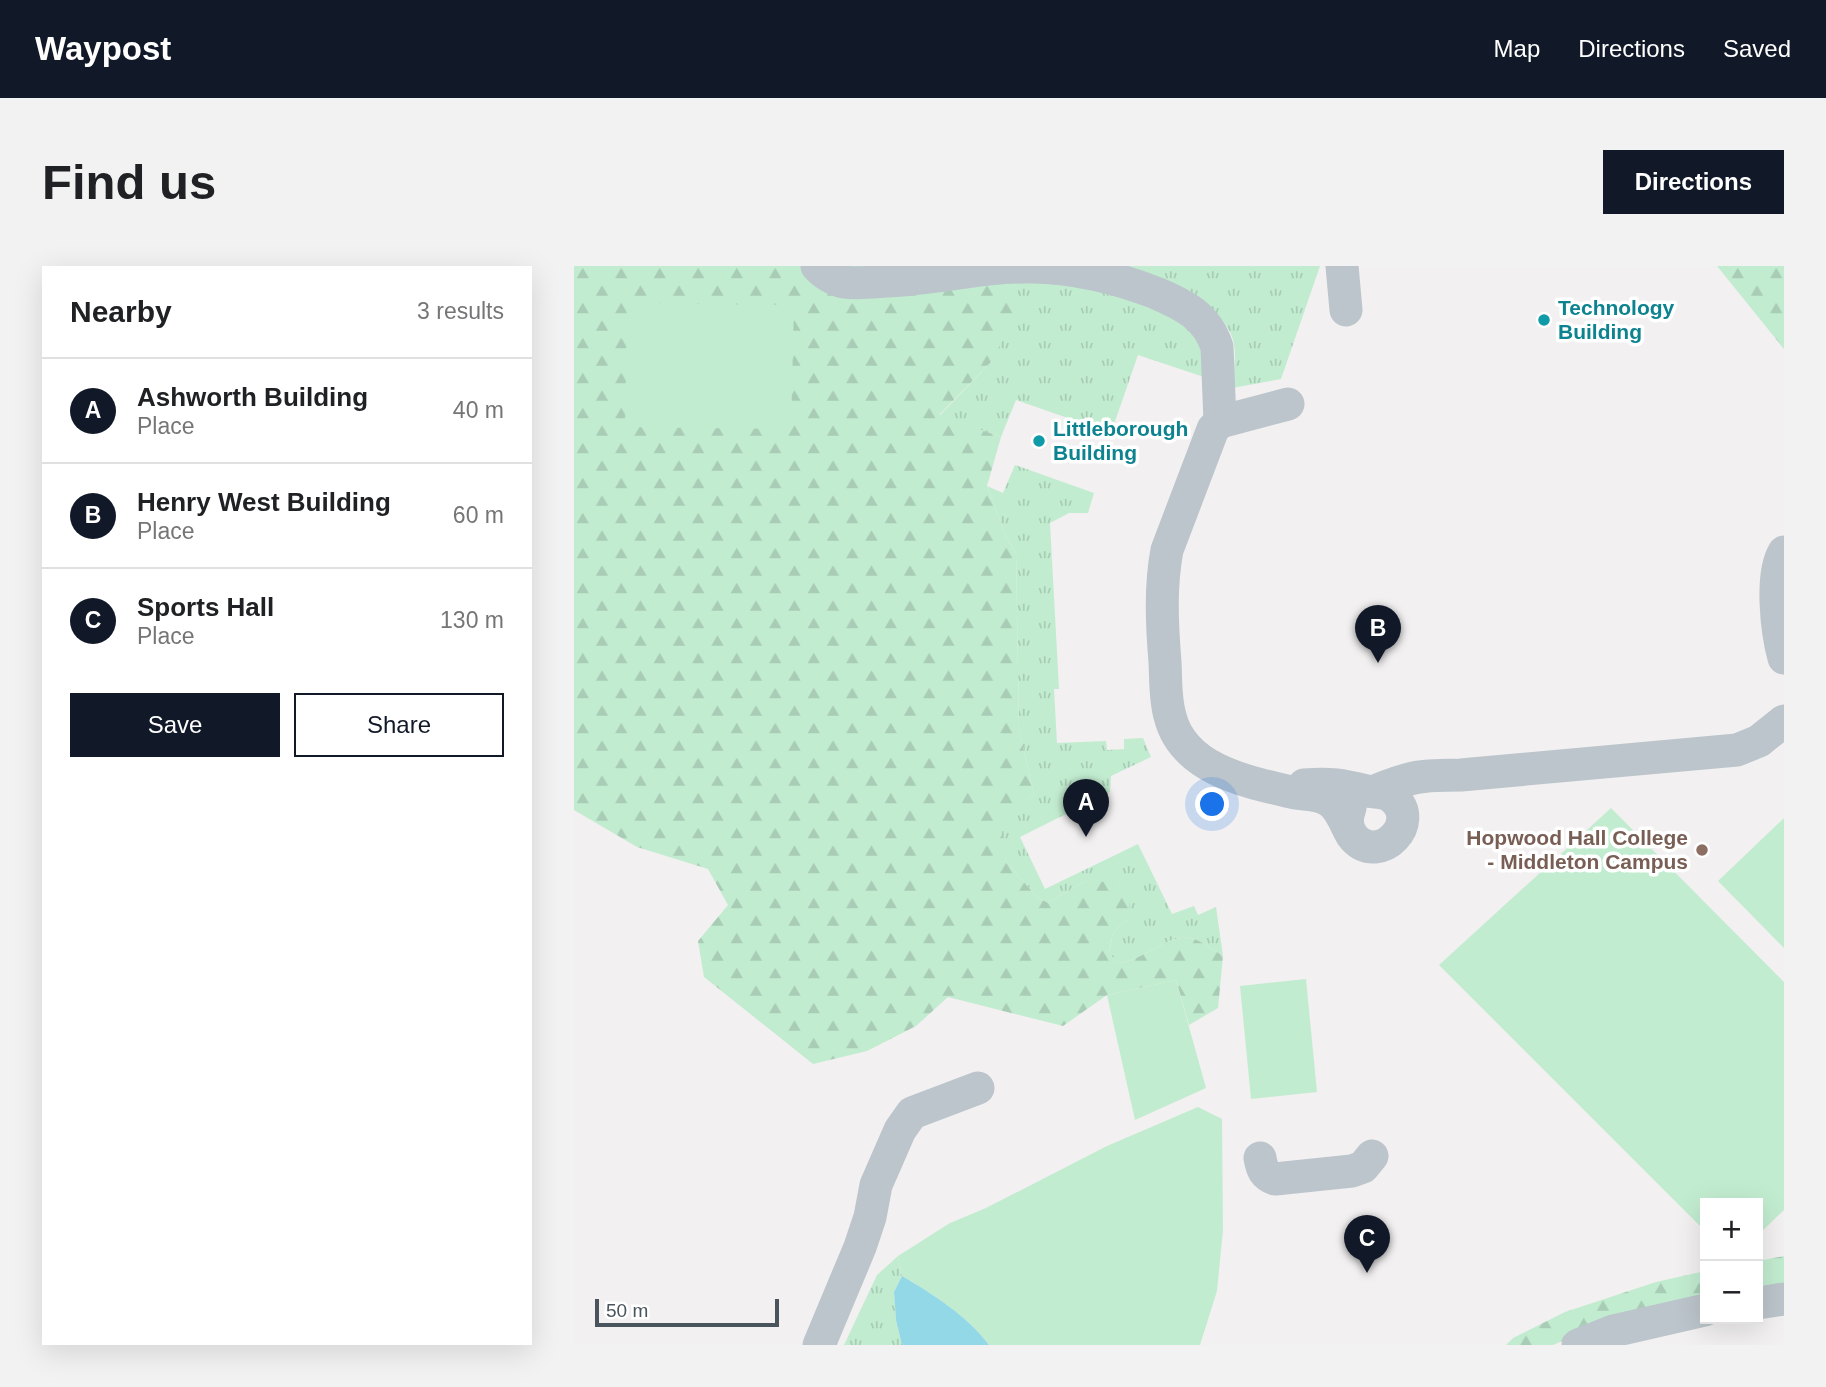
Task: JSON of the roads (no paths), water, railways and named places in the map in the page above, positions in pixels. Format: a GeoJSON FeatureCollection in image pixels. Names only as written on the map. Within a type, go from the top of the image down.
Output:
{"type":"FeatureCollection","features":[{"type":"Feature","properties":{"kind":"street"},"geometry":{"type":"LineString","coordinates":[[817,266],[843,282],[871,282],[1030,267],[1078,271],[1150,291],[1178,303],[1206,324],[1217,347],[1220,422]]}},
{"type":"Feature","properties":{"kind":"street"},"geometry":{"type":"LineString","coordinates":[[1342,266],[1346,310]]}},
{"type":"Feature","properties":{"kind":"street"},"geometry":{"type":"LineString","coordinates":[[1288,404],[1220,422],[1213,429],[1167,550],[1163,569],[1162,606],[1167,702],[1174,727],[1195,756],[1229,775],[1332,802],[1361,843],[1375,847],[1391,842],[1426,791],[1445,779],[1461,775]]}},
{"type":"Feature","properties":{"kind":"street"},"geometry":{"type":"LineString","coordinates":[[1784,552],[1776,570],[1784,658]]}},
{"type":"Feature","properties":{"kind":"street"},"geometry":{"type":"LineString","coordinates":[[1348,828],[1348,810],[1360,795],[1413,777],[1737,750],[1759,741],[1784,721]]}},
{"type":"Feature","properties":{"kind":"street"},"geometry":{"type":"LineString","coordinates":[[1280,789],[1329,783],[1372,791],[1393,798],[1403,817],[1402,826]]}},
{"type":"Feature","properties":{"kind":"street"},"geometry":{"type":"LineString","coordinates":[[819,1345],[860,1247],[870,1217],[876,1185],[900,1130],[912,1113],[978,1088]]}},
{"type":"Feature","properties":{"kind":"street"},"geometry":{"type":"LineString","coordinates":[[1260,1158],[1262,1169],[1268,1177],[1275,1179],[1352,1171],[1363,1167],[1372,1156]]}},
{"type":"Feature","properties":{"kind":"street"},"geometry":{"type":"LineString","coordinates":[[1763,1302],[1784,1299]]}},
{"type":"Feature","properties":{"kind":"street"},"geometry":{"type":"LineString","coordinates":[[1578,1345],[1613,1331],[1700,1311]]}},
{"type":"Feature","properties":{"kind":"water"},"geometry":{"type":"Polygon","coordinates":[[[902,1276],[960,1315],[989,1345],[902,1345],[896,1320],[894,1292],[902,1276]]]}},
{"type":"Feature","properties":{"kind":"place","name":"Technology Building"},"geometry":{"type":"Point","coordinates":[1544,320]}},
{"type":"Feature","properties":{"kind":"place","name":"Littleborough Building"},"geometry":{"type":"Point","coordinates":[1039,441]}},
{"type":"Feature","properties":{"kind":"place","name":"Henry West Building"},"geometry":{"type":"Point","coordinates":[1378,663]}},
{"type":"Feature","properties":{"kind":"place","name":"Ashworth Building"},"geometry":{"type":"Point","coordinates":[1086,837]}},
{"type":"Feature","properties":{"kind":"place","name":"Hopwood Hall College - Middleton Campus"},"geometry":{"type":"Point","coordinates":[1702,850]}},
{"type":"Feature","properties":{"kind":"place","name":"Sports Hall"},"geometry":{"type":"Point","coordinates":[1367,1273]}}]}
